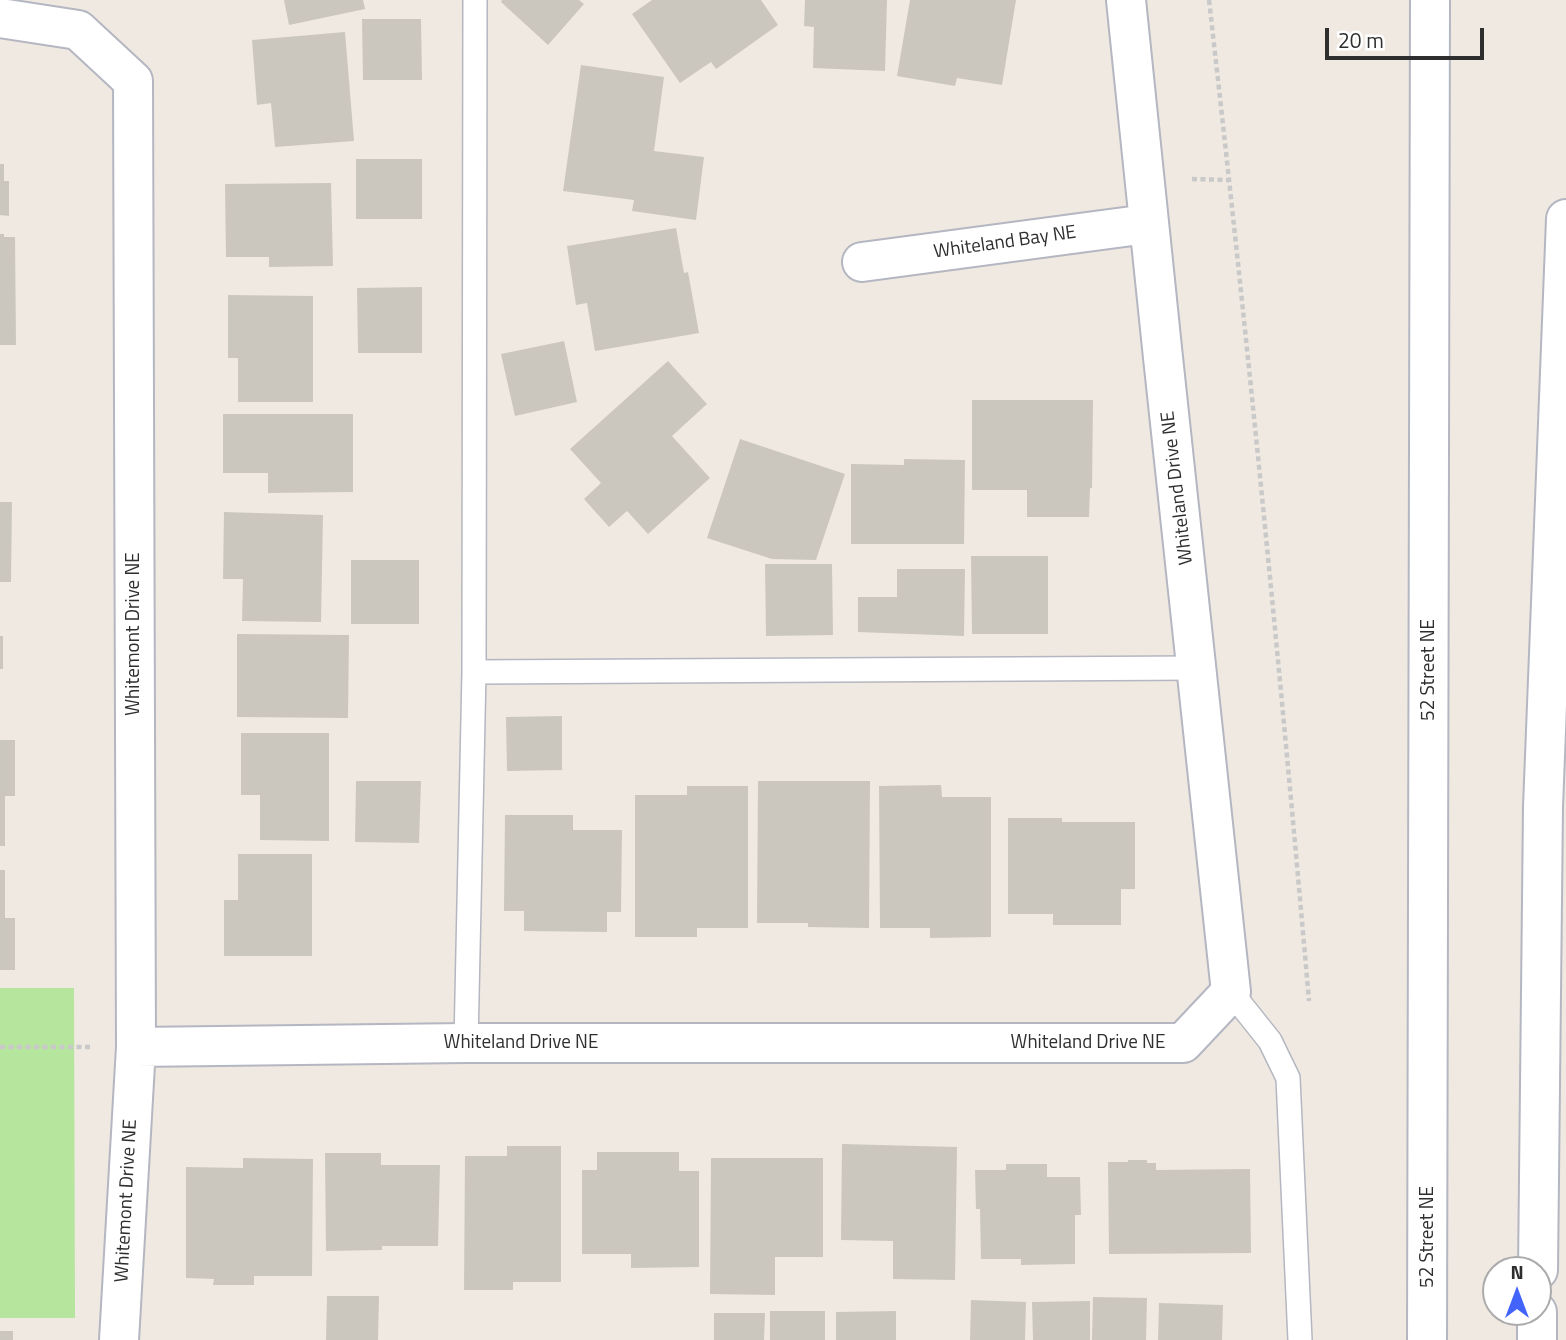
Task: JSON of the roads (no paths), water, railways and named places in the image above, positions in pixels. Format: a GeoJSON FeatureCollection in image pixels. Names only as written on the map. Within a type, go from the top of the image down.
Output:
{"type":"FeatureCollection","features":[{"type":"Feature","properties":{"kind":"street","name":"Whiteland Drive NE"},"geometry":{"type":"LineString","coordinates":[[136,1047],[467,1043],[1183,1043],[1231,992],[1198,668],[1147,224],[1126,0]]}},
{"type":"Feature","properties":{"kind":"street","name":"52 Street NE"},"geometry":{"type":"LineString","coordinates":[[1427,1340],[1430,0]]}},
{"type":"Feature","properties":{"kind":"street","name":"Whitemont Drive NE"},"geometry":{"type":"LineString","coordinates":[[0,18],[78,30],[132,81],[136,1047],[119,1340]]}},
{"type":"Feature","properties":{"kind":"street"},"geometry":{"type":"LineString","coordinates":[[1538,1256],[1543,807],[1566,219]]}},
{"type":"Feature","properties":{"kind":"street","name":"Whiteland Bay NE"},"geometry":{"type":"LineString","coordinates":[[862,262],[1147,224]]}},
{"type":"Feature","properties":{"kind":"lane"},"geometry":{"type":"LineString","coordinates":[[467,1043],[474,672],[475,0]]}},
{"type":"Feature","properties":{"kind":"lane"},"geometry":{"type":"LineString","coordinates":[[474,672],[1198,668]]}},
{"type":"Feature","properties":{"kind":"lane"},"geometry":{"type":"LineString","coordinates":[[1231,992],[1270,1041],[1289,1078],[1300,1340]]}}]}
